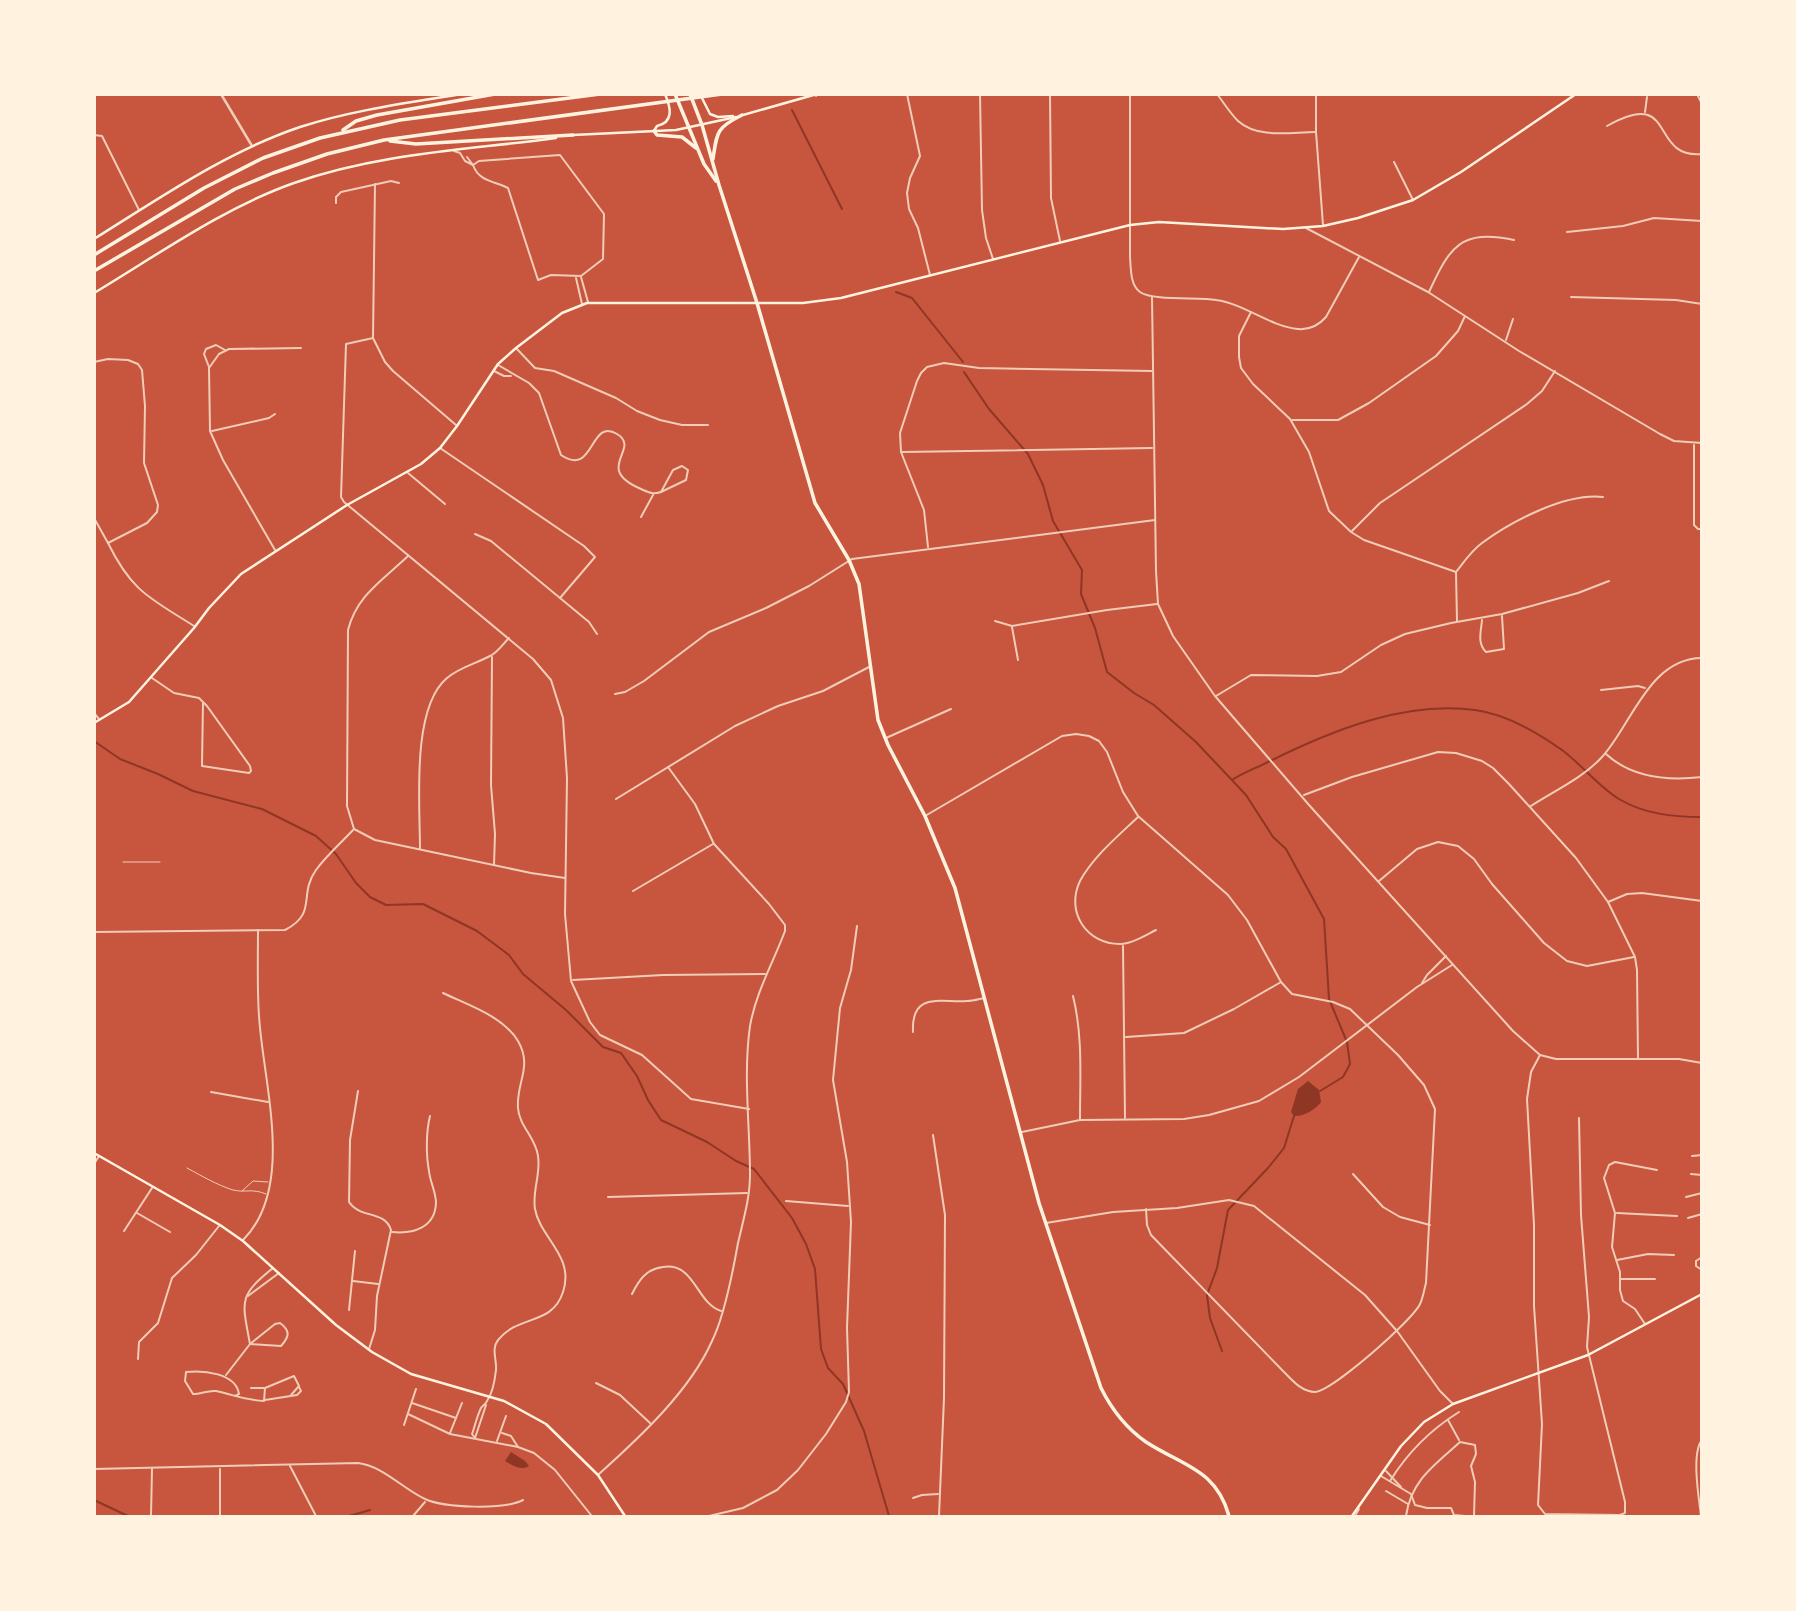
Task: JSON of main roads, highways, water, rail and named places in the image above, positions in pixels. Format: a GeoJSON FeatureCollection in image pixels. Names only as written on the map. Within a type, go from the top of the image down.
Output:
{"type":"FeatureCollection","features":[{"type":"Feature","properties":{"kind":"main road"},"geometry":{"type":"LineString","coordinates":[[341,131],[356,121],[495,94]]}},
{"type":"Feature","properties":{"kind":"main road"},"geometry":{"type":"LineString","coordinates":[[94,255],[204,187],[235,171],[295,146],[341,131],[400,120],[600,94]]}},
{"type":"Feature","properties":{"kind":"main road"},"geometry":{"type":"LineString","coordinates":[[654,131],[670,116],[670,105],[665,94]]}},
{"type":"Feature","properties":{"kind":"main road"},"geometry":{"type":"LineString","coordinates":[[675,94],[698,149],[719,186]]}},
{"type":"Feature","properties":{"kind":"main road"},"geometry":{"type":"LineString","coordinates":[[690,94],[757,303],[814,499],[849,560],[861,591],[874,703],[885,738],[925,816],[955,888],[1045,1223],[1101,1388],[1123,1422],[1137,1435],[1193,1466],[1205,1476],[1220,1494],[1228,1517]]}},
{"type":"Feature","properties":{"kind":"main road"},"geometry":{"type":"LineString","coordinates":[[700,94],[706,109],[712,115],[742,115]]}},
{"type":"Feature","properties":{"kind":"main road"},"geometry":{"type":"LineString","coordinates":[[94,271],[253,181],[327,154],[384,140],[722,94]]}},
{"type":"Feature","properties":{"kind":"main road"},"geometry":{"type":"LineString","coordinates":[[94,723],[129,702],[232,583],[275,550],[347,505],[407,472],[440,448],[493,370],[516,348],[562,313],[588,303],[803,303],[841,298],[1130,225],[1158,222],[1283,229],[1323,226],[1413,201],[1576,94]]}},
{"type":"Feature","properties":{"kind":"main road"},"geometry":{"type":"LineString","coordinates":[[94,239],[252,147],[329,118],[371,108],[462,95]]}},
{"type":"Feature","properties":{"kind":"main road"},"geometry":{"type":"LineString","coordinates":[[384,140],[416,144],[688,128],[816,95]]}},
{"type":"Feature","properties":{"kind":"main road"},"geometry":{"type":"LineString","coordinates":[[713,161],[714,142],[720,129],[742,115]]}},
{"type":"Feature","properties":{"kind":"main road"},"geometry":{"type":"LineString","coordinates":[[654,131],[657,135],[682,137],[698,149]]}},
{"type":"Feature","properties":{"kind":"main road"},"geometry":{"type":"LineString","coordinates":[[94,293],[241,205],[293,183],[369,161],[573,135]]}},
{"type":"Feature","properties":{"kind":"main road"},"geometry":{"type":"LineString","coordinates":[[94,1153],[243,1241],[336,1325],[369,1350],[411,1374],[520,1408],[546,1424],[598,1475],[625,1517]]}},
{"type":"Feature","properties":{"kind":"main road"},"geometry":{"type":"LineString","coordinates":[[1353,1517],[1401,1446],[1424,1422],[1452,1404],[1539,1375],[1588,1355],[1702,1294]]}},
{"type":"Feature","properties":{"kind":"waterway"},"geometry":{"type":"LineString","coordinates":[[792,110],[842,209]]}},
{"type":"Feature","properties":{"kind":"waterway"},"geometry":{"type":"LineString","coordinates":[[896,292],[912,298],[963,362]]}},
{"type":"Feature","properties":{"kind":"waterway"},"geometry":{"type":"LineString","coordinates":[[964,372],[989,409],[1028,454],[1043,485],[1053,521],[1082,570],[1081,594],[1095,628],[1107,672],[1154,705],[1196,742],[1246,795],[1273,837],[1286,849],[1324,919],[1329,999],[1347,1042],[1350,1064],[1343,1077],[1320,1091]]}},
{"type":"Feature","properties":{"kind":"waterway"},"geometry":{"type":"LineString","coordinates":[[1232,780],[1319,739],[1370,720],[1422,710],[1475,710],[1510,720],[1543,737],[1612,794],[1629,804],[1659,814],[1702,817]]}},
{"type":"Feature","properties":{"kind":"waterway"},"geometry":{"type":"LineString","coordinates":[[94,741],[120,759],[193,791],[262,809],[316,836],[336,854],[356,883],[370,897],[386,905],[423,904],[477,931],[509,955],[523,974],[566,1010],[603,1047],[621,1053],[661,1120],[754,1169],[792,1218],[806,1244],[815,1269],[821,1349],[828,1368],[843,1384],[864,1431],[889,1516]]}},
{"type":"Feature","properties":{"kind":"waterway"},"geometry":{"type":"LineString","coordinates":[[1222,1351],[1210,1318],[1207,1295],[1217,1268],[1228,1210],[1284,1148],[1294,1116]]}},
{"type":"Feature","properties":{"kind":"waterway"},"geometry":{"type":"LineString","coordinates":[[94,1500],[128,1516]]}},
{"type":"Feature","properties":{"kind":"waterway"},"geometry":{"type":"LineString","coordinates":[[349,1516],[370,1510]]}}]}
